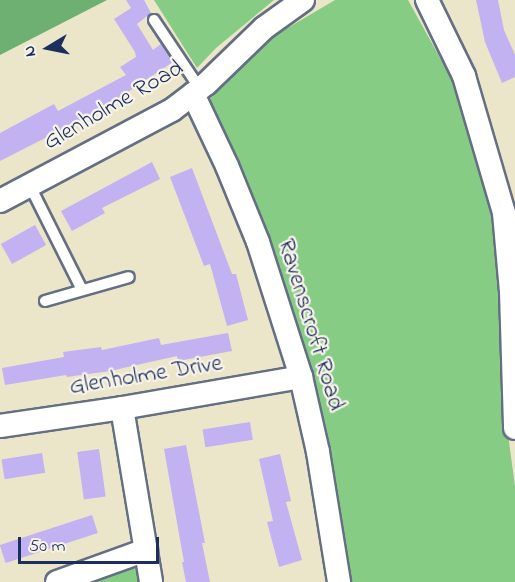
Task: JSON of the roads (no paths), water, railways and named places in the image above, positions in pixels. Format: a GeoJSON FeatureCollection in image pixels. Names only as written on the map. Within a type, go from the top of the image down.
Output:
{"type":"FeatureCollection","features":[{"type":"Feature","properties":{"kind":"street","name":"Glenholme Road"},"geometry":{"type":"LineString","coordinates":[[0,201],[149,123],[196,92],[264,28],[303,0]]}},
{"type":"Feature","properties":{"kind":"street"},"geometry":{"type":"LineString","coordinates":[[427,0],[464,76],[509,212],[515,428]]}},
{"type":"Feature","properties":{"kind":"street","name":"Ravenscroft Road"},"geometry":{"type":"LineString","coordinates":[[196,92],[258,242],[301,376],[318,452],[339,582]]}},
{"type":"Feature","properties":{"kind":"street","name":"Glenholme Drive"},"geometry":{"type":"LineString","coordinates":[[0,426],[122,408],[301,376]]}},
{"type":"Feature","properties":{"kind":"street"},"geometry":{"type":"LineString","coordinates":[[122,408],[151,582]]}},
{"type":"Feature","properties":{"kind":"street"},"geometry":{"type":"LineString","coordinates":[[57,582],[146,550]]}},
{"type":"Feature","properties":{"kind":"lane"},"geometry":{"type":"LineString","coordinates":[[154,20],[196,92]]}},
{"type":"Feature","properties":{"kind":"lane"},"geometry":{"type":"LineString","coordinates":[[30,186],[82,290]]}},
{"type":"Feature","properties":{"kind":"lane"},"geometry":{"type":"LineString","coordinates":[[45,301],[129,276]]}}]}
